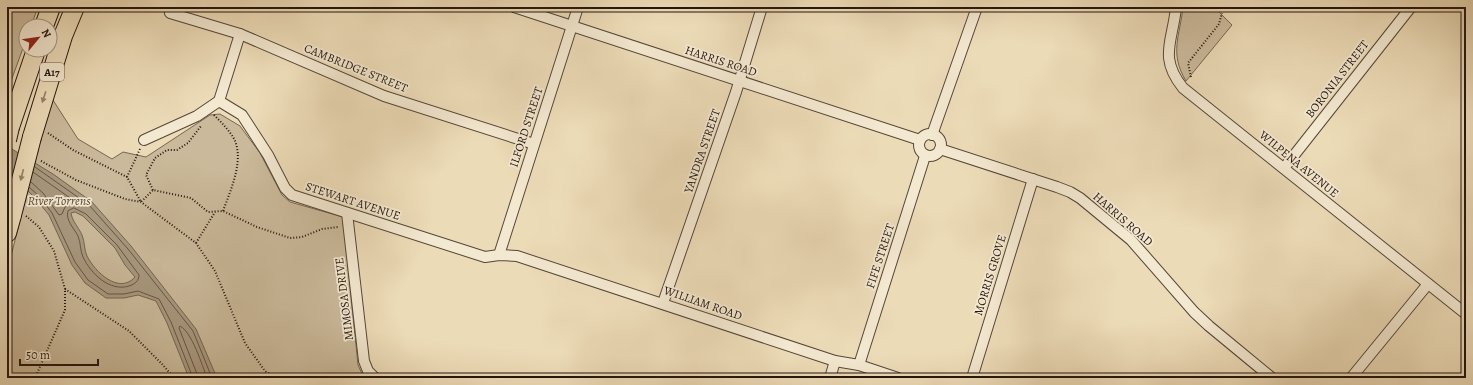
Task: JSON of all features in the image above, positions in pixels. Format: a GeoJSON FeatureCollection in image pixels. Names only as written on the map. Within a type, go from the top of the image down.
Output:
{"type":"FeatureCollection","features":[{"type":"Feature","properties":{"kind":"highway"},"geometry":{"type":"LineString","coordinates":[[47,18],[51,7]]}},
{"type":"Feature","properties":{"kind":"highway","name":"A17"},"geometry":{"type":"LineString","coordinates":[[7,233],[17,214],[34,131],[64,36],[75,7]]}},
{"type":"Feature","properties":{"kind":"highway","name":"A17"},"geometry":{"type":"LineString","coordinates":[[9,133],[33,58]]}},
{"type":"Feature","properties":{"kind":"street","name":"HARRIS ROAD"},"geometry":{"type":"LineString","coordinates":[[514,7],[920,140]]}},
{"type":"Feature","properties":{"kind":"street","name":"ILFORD STREET"},"geometry":{"type":"LineString","coordinates":[[500,255],[578,7]]}},
{"type":"Feature","properties":{"kind":"street","name":"YANDRA STREET"},"geometry":{"type":"LineString","coordinates":[[663,303],[740,80],[762,7]]}},
{"type":"Feature","properties":{"kind":"street"},"geometry":{"type":"LineString","coordinates":[[932,135],[977,7]]}},
{"type":"Feature","properties":{"kind":"street","name":"WILPENA AVENUE"},"geometry":{"type":"LineString","coordinates":[[1176,7],[1168,51],[1171,71],[1182,88],[1466,314]]}},
{"type":"Feature","properties":{"kind":"street","name":"BORONIA STREET"},"geometry":{"type":"LineString","coordinates":[[1284,168],[1411,7]]}},
{"type":"Feature","properties":{"kind":"street","name":"CAMBRIDGE STREET"},"geometry":{"type":"LineString","coordinates":[[170,13],[240,34],[384,96],[534,144]]}},
{"type":"Feature","properties":{"kind":"street"},"geometry":{"type":"LineString","coordinates":[[144,140],[197,116],[219,101],[240,34]]}},
{"type":"Feature","properties":{"kind":"street","name":"STEWART AVENUE"},"geometry":{"type":"LineString","coordinates":[[219,101],[242,115],[268,154],[285,188],[292,195],[485,257],[500,255]]}},
{"type":"Feature","properties":{"kind":"street"},"geometry":{"type":"LineString","coordinates":[[927,135],[932,135],[936,137],[940,143],[940,149],[933,156],[925,156],[919,148],[920,140],[927,135]]}},
{"type":"Feature","properties":{"kind":"street","name":"HARRIS ROAD"},"geometry":{"type":"LineString","coordinates":[[940,149],[1033,179],[1070,192],[1080,198],[1131,240],[1194,312],[1272,378]]}},
{"type":"Feature","properties":{"kind":"street","name":"FIFE STREET"},"geometry":{"type":"LineString","coordinates":[[859,365],[925,156]]}},
{"type":"Feature","properties":{"kind":"street","name":"MORRIS GROVE"},"geometry":{"type":"LineString","coordinates":[[972,378],[1033,179]]}},
{"type":"Feature","properties":{"kind":"street","name":"MIMOSA DRIVE"},"geometry":{"type":"LineString","coordinates":[[347,213],[364,361],[368,371],[375,378]]}},
{"type":"Feature","properties":{"kind":"street","name":"WILLIAM ROAD"},"geometry":{"type":"LineString","coordinates":[[500,255],[517,256],[835,361],[859,365],[898,378]]}},
{"type":"Feature","properties":{"kind":"street"},"geometry":{"type":"LineString","coordinates":[[1352,378],[1428,284]]}},
{"type":"Feature","properties":{"kind":"street"},"geometry":{"type":"LineString","coordinates":[[830,378],[835,361]]}},
{"type":"Feature","properties":{"kind":"path"},"geometry":{"type":"LineString","coordinates":[[1191,77],[1188,63],[1219,24],[1222,13]]}},
{"type":"Feature","properties":{"kind":"path"},"geometry":{"type":"LineString","coordinates":[[208,108],[232,135],[239,153],[234,181],[223,211]]}},
{"type":"Feature","properties":{"kind":"path"},"geometry":{"type":"LineString","coordinates":[[153,190],[146,175],[155,158],[167,150],[177,150],[188,143],[202,125]]}},
{"type":"Feature","properties":{"kind":"path"},"geometry":{"type":"LineString","coordinates":[[34,131],[127,177],[142,202],[196,243],[215,271],[245,343],[265,371],[276,378]]}},
{"type":"Feature","properties":{"kind":"path"},"geometry":{"type":"LineString","coordinates":[[127,177],[144,140]]}},
{"type":"Feature","properties":{"kind":"path"},"geometry":{"type":"LineString","coordinates":[[38,160],[76,180],[125,199],[142,202]]}},
{"type":"Feature","properties":{"kind":"path"},"geometry":{"type":"LineString","coordinates":[[153,190],[191,198],[208,212],[223,211],[257,228],[290,238],[302,237],[322,229],[334,227],[349,228]]}},
{"type":"Feature","properties":{"kind":"path"},"geometry":{"type":"LineString","coordinates":[[142,202],[153,190]]}},
{"type":"Feature","properties":{"kind":"path"},"geometry":{"type":"LineString","coordinates":[[196,243],[215,212]]}},
{"type":"Feature","properties":{"kind":"path"},"geometry":{"type":"LineString","coordinates":[[17,214],[39,227],[54,251],[65,289],[65,310],[34,378]]}},
{"type":"Feature","properties":{"kind":"path"},"geometry":{"type":"LineString","coordinates":[[65,289],[129,331],[174,378]]}},
{"type":"Feature","properties":{"kind":"shaded area"},"geometry":{"type":"Polygon","coordinates":[[[7,7],[38,7],[34,18],[18,18],[18,58],[19,58],[7,92],[7,7]]]}},
{"type":"Feature","properties":{"kind":"shaded area"},"geometry":{"type":"Polygon","coordinates":[[[1183,7],[1216,7],[1232,25],[1186,81],[1178,62],[1177,53],[1178,36],[1183,7]]]}},
{"type":"Feature","properties":{"kind":"shaded area"},"geometry":{"type":"Polygon","coordinates":[[[51,97],[78,139],[112,159],[123,152],[146,157],[210,115],[220,114],[240,126],[260,153],[282,195],[290,202],[343,217],[358,365],[364,378],[7,378],[7,272],[51,97]]]}},
{"type":"Feature","properties":{"kind":"water","name":"River Torrens"},"geometry":{"type":"Polygon","coordinates":[[[7,146],[53,174],[92,202],[131,246],[196,329],[217,378],[189,378],[167,323],[156,301],[138,295],[124,298],[106,298],[85,283],[72,265],[49,215],[25,188],[7,178],[7,146]],[[75,212],[71,213],[82,235],[86,254],[91,262],[101,274],[108,279],[122,284],[129,282],[135,277],[125,265],[115,248],[83,216],[75,212]]]}}]}
